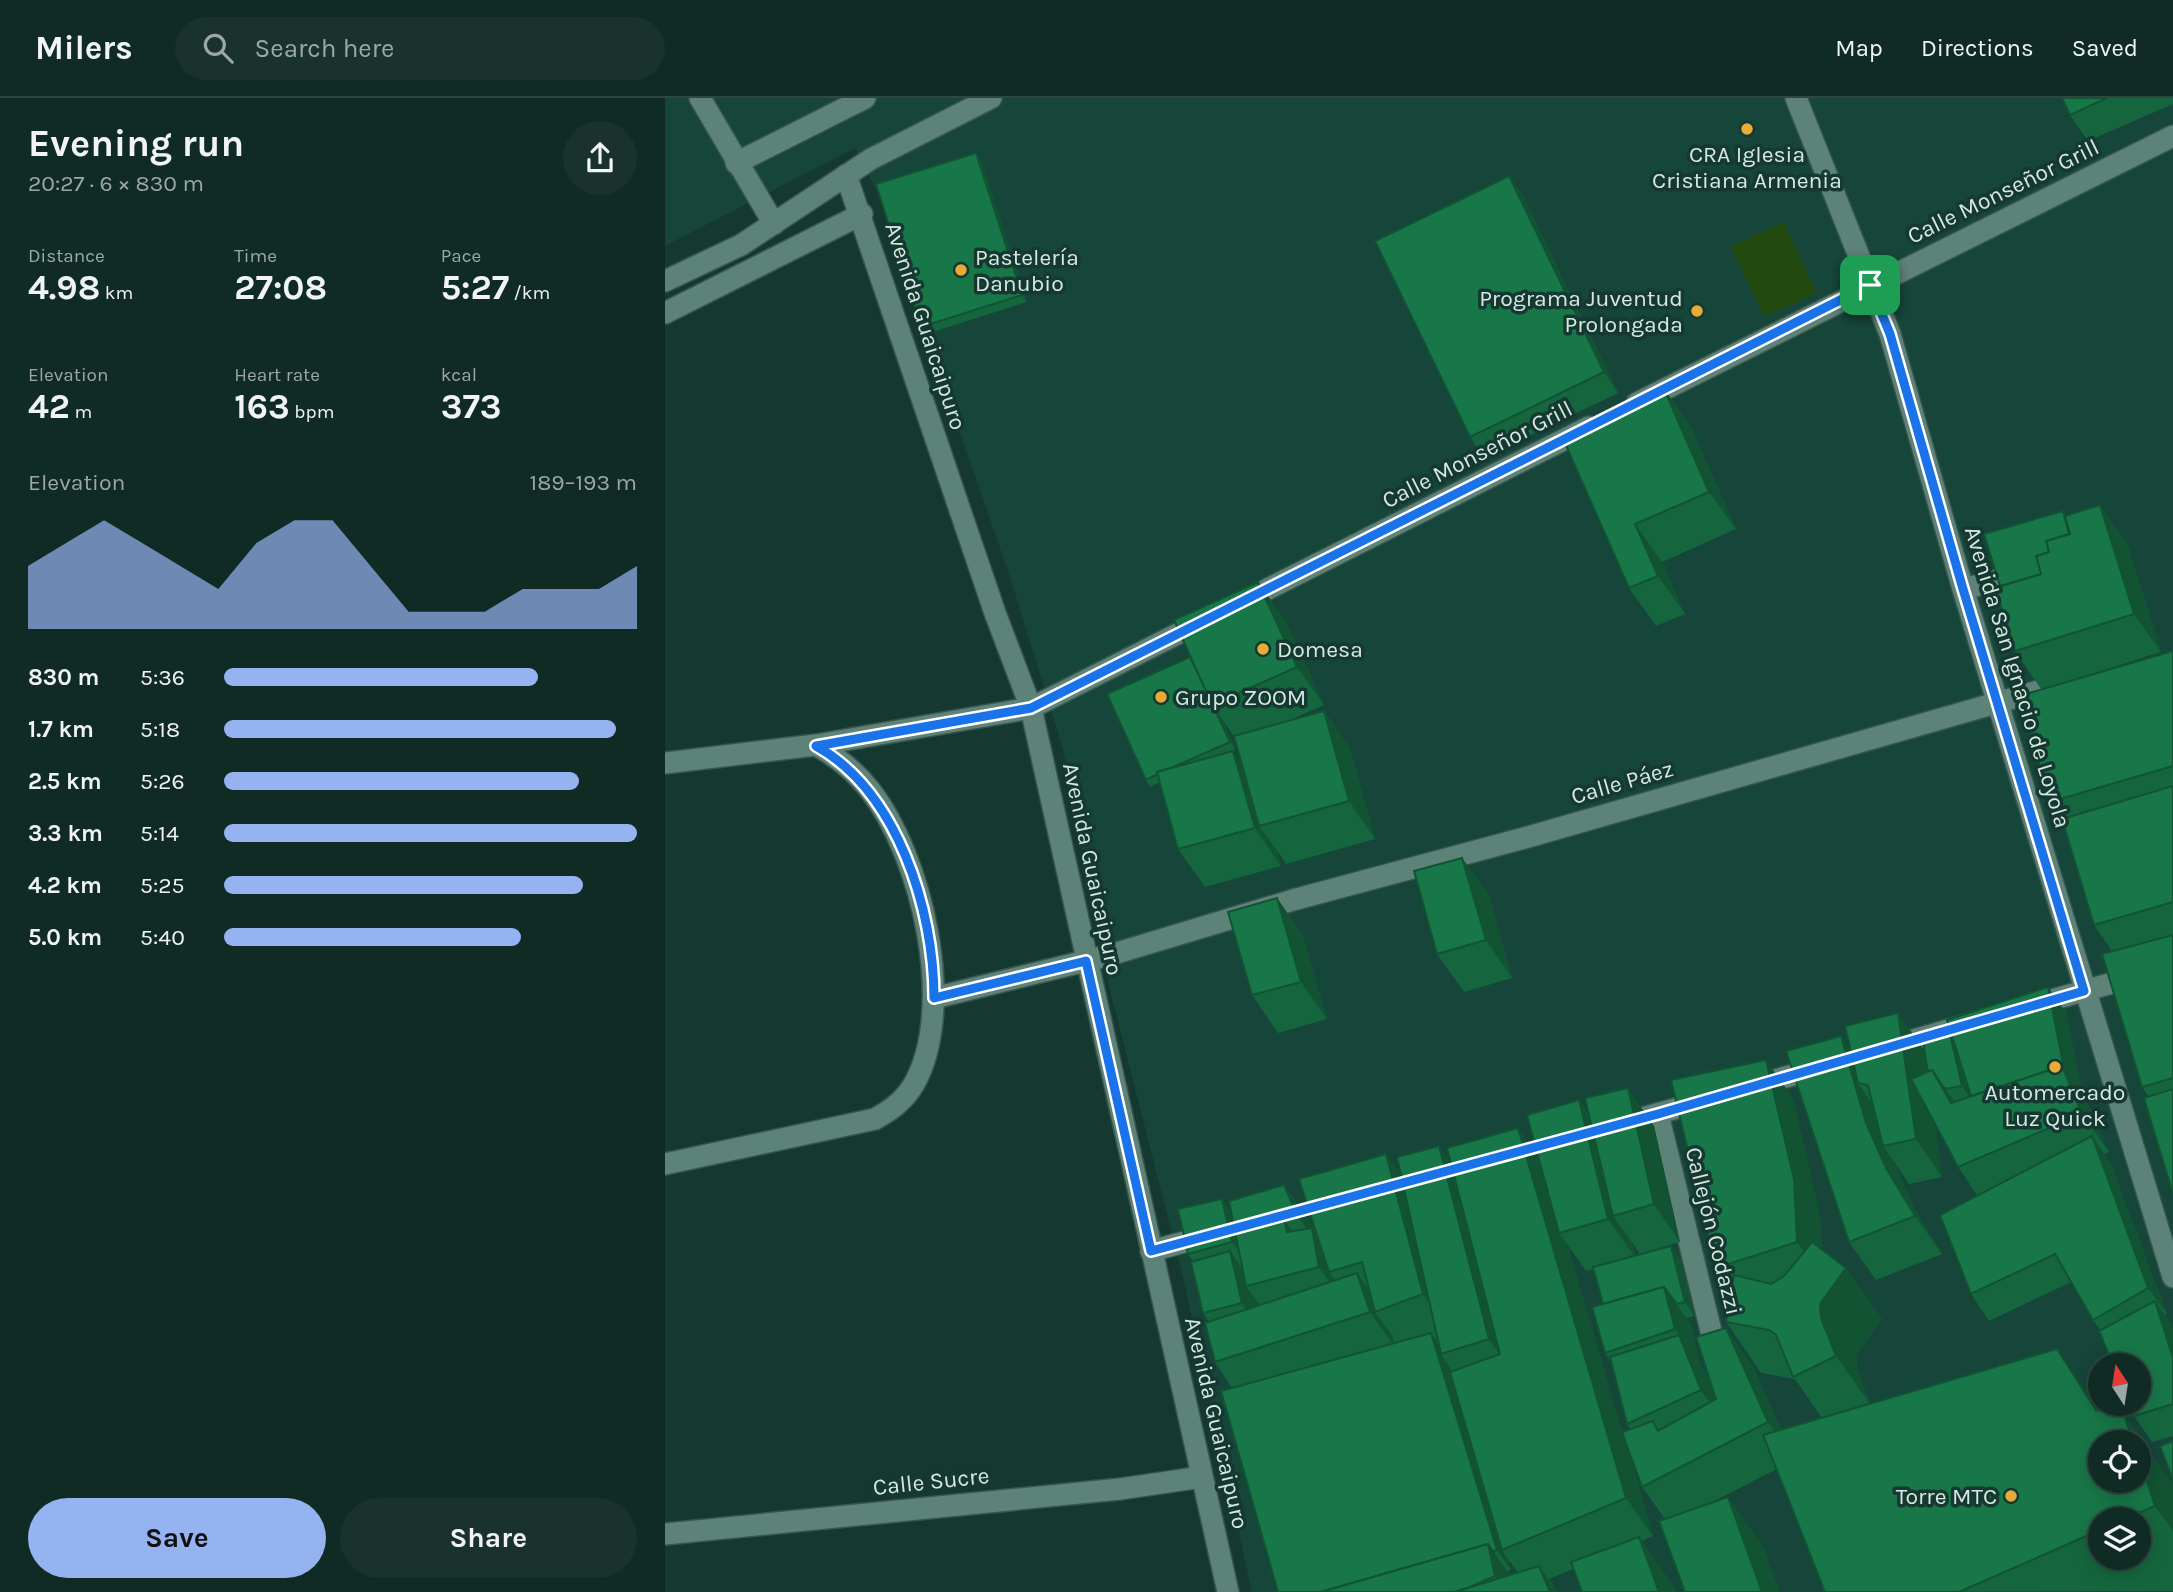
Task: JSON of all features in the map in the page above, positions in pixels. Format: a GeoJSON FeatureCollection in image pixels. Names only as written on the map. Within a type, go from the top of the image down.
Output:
{"type":"FeatureCollection","features":[{"type":"Feature","properties":{"kind":"street"},"geometry":{"type":"LineString","coordinates":[[700,98],[773,225]]}},
{"type":"Feature","properties":{"kind":"street"},"geometry":{"type":"LineString","coordinates":[[736,163],[865,98]]}},
{"type":"Feature","properties":{"kind":"street"},"geometry":{"type":"LineString","coordinates":[[665,281],[701,266],[773,225],[871,159],[991,98]]}},
{"type":"Feature","properties":{"kind":"street","name":"Avenida San Ignacio de Loyola"},"geometry":{"type":"LineString","coordinates":[[1796,98],[1890,334],[1963,589],[2173,1277]]}},
{"type":"Feature","properties":{"kind":"street","name":"Calle Monseñor Grill"},"geometry":{"type":"LineString","coordinates":[[665,763],[816,746],[1031,708],[1870,285],[2173,136]]}},
{"type":"Feature","properties":{"kind":"street","name":"Avenida Guaicaipuro"},"geometry":{"type":"LineString","coordinates":[[846,175],[862,214],[943,463],[1031,708],[1228,1592]]}},
{"type":"Feature","properties":{"kind":"street"},"geometry":{"type":"LineString","coordinates":[[665,313],[862,214]]}},
{"type":"Feature","properties":{"kind":"street"},"geometry":{"type":"LineString","coordinates":[[1963,589],[2002,579]]}},
{"type":"Feature","properties":{"kind":"street","name":"Calle Páez"},"geometry":{"type":"LineString","coordinates":[[934,998],[1086,961],[1293,900],[2067,684]]}},
{"type":"Feature","properties":{"kind":"street"},"geometry":{"type":"LineString","coordinates":[[665,1164],[875,1119],[898,1105],[914,1084],[922,1065],[934,998],[932,958],[924,919],[899,840],[871,791],[842,760],[816,746]]}},
{"type":"Feature","properties":{"kind":"street"},"geometry":{"type":"LineString","coordinates":[[1869,1053],[2173,966]]}},
{"type":"Feature","properties":{"kind":"street"},"geometry":{"type":"LineString","coordinates":[[1606,1128],[1842,1060]]}},
{"type":"Feature","properties":{"kind":"street","name":"Callejón Codazzi"},"geometry":{"type":"LineString","coordinates":[[1658,1114],[1718,1360]]}},
{"type":"Feature","properties":{"kind":"street"},"geometry":{"type":"LineString","coordinates":[[1151,1251],[1237,1228]]}},
{"type":"Feature","properties":{"kind":"street","name":"Calle Sucre"},"geometry":{"type":"LineString","coordinates":[[665,1534],[1120,1489],[1202,1477]]}},
{"type":"Feature","properties":{"kind":"shaded area"},"geometry":{"type":"Polygon","coordinates":[[[665,98],[2173,98],[2173,1592],[1252,1592],[1183,1277],[1110,990],[1063,749],[1010,577],[876,190],[855,148],[665,246],[665,98]]]}},
{"type":"Feature","properties":{"kind":"green space"},"geometry":{"type":"Polygon","coordinates":[[[1784,222],[1816,293],[1764,317],[1731,246],[1784,222]]]}},
{"type":"Feature","properties":{"kind":"building"},"geometry":{"type":"Polygon","coordinates":[[[2062,98],[2107,98],[2070,115],[2062,98]]]}},
{"type":"Feature","properties":{"kind":"building","name":"Pastelería Danubio"},"geometry":{"type":"Polygon","coordinates":[[[976,153],[1022,295],[921,327],[876,184],[976,153]]]}},
{"type":"Feature","properties":{"kind":"building"},"geometry":{"type":"Polygon","coordinates":[[[1509,176],[1604,372],[1470,437],[1375,241],[1509,176]]]}},
{"type":"Feature","properties":{"kind":"building"},"geometry":{"type":"Polygon","coordinates":[[[1664,389],[1709,492],[1635,524],[1658,576],[1629,588],[1561,434],[1664,389]]]}},
{"type":"Feature","properties":{"kind":"building"},"geometry":{"type":"Polygon","coordinates":[[[2100,505],[2134,614],[2015,651],[1995,588],[2041,574],[2036,556],[2049,552],[2046,541],[2070,534],[2065,516],[2100,505]]]}},
{"type":"Feature","properties":{"kind":"building"},"geometry":{"type":"Polygon","coordinates":[[[2063,511],[2069,534],[2046,541],[2049,552],[2036,556],[2041,574],[2000,586],[1984,534],[2063,511]]]}},
{"type":"Feature","properties":{"kind":"building"},"geometry":{"type":"Polygon","coordinates":[[[1258,582],[1297,667],[1212,705],[1174,620],[1258,582]]]}},
{"type":"Feature","properties":{"kind":"building"},"geometry":{"type":"Polygon","coordinates":[[[2173,651],[2173,766],[2050,802],[2019,696],[2173,651]]]}},
{"type":"Feature","properties":{"kind":"building"},"geometry":{"type":"Polygon","coordinates":[[[1190,657],[1230,742],[1157,772],[1158,774],[1146,780],[1107,694],[1190,657]]]}},
{"type":"Feature","properties":{"kind":"building"},"geometry":{"type":"Polygon","coordinates":[[[1324,711],[1349,801],[1259,826],[1234,736],[1324,711]]]}},
{"type":"Feature","properties":{"kind":"building"},"geometry":{"type":"Polygon","coordinates":[[[1233,751],[1255,828],[1178,849],[1157,772],[1233,751]]]}},
{"type":"Feature","properties":{"kind":"building"},"geometry":{"type":"Polygon","coordinates":[[[2173,786],[2173,902],[2094,925],[2062,819],[2173,786]]]}},
{"type":"Feature","properties":{"kind":"building"},"geometry":{"type":"Polygon","coordinates":[[[1462,858],[1486,940],[1437,954],[1414,871],[1462,858]]]}},
{"type":"Feature","properties":{"kind":"building"},"geometry":{"type":"Polygon","coordinates":[[[1277,898],[1301,982],[1252,995],[1228,912],[1277,898]]]}},
{"type":"Feature","properties":{"kind":"building"},"geometry":{"type":"Polygon","coordinates":[[[2173,935],[2173,1078],[2142,1087],[2102,954],[2173,935]]]}},
{"type":"Feature","properties":{"kind":"building"},"geometry":{"type":"Polygon","coordinates":[[[2048,987],[2064,1069],[2062,1066],[1971,1096],[1947,1020],[2048,987]]]}},
{"type":"Feature","properties":{"kind":"building"},"geometry":{"type":"Polygon","coordinates":[[[1898,1013],[1916,1139],[1883,1146],[1868,1085],[1858,1083],[1845,1026],[1898,1013]]]}},
{"type":"Feature","properties":{"kind":"building"},"geometry":{"type":"Polygon","coordinates":[[[1949,1030],[1962,1086],[1945,1089],[1932,1070],[1928,1072],[1922,1036],[1949,1030]]]}},
{"type":"Feature","properties":{"kind":"building"},"geometry":{"type":"Polygon","coordinates":[[[1841,1036],[1866,1123],[1886,1168],[1915,1216],[1849,1242],[1786,1051],[1841,1036]]]}},
{"type":"Feature","properties":{"kind":"building"},"geometry":{"type":"Polygon","coordinates":[[[1766,1060],[1794,1179],[1797,1242],[1716,1268],[1671,1080],[1766,1060]]]}},
{"type":"Feature","properties":{"kind":"building"},"geometry":{"type":"Polygon","coordinates":[[[2062,1066],[2082,1114],[1958,1167],[1911,1079],[1932,1070],[1951,1103],[2062,1066]]]}},
{"type":"Feature","properties":{"kind":"building"},"geometry":{"type":"Polygon","coordinates":[[[1628,1088],[1654,1204],[1613,1216],[1585,1098],[1628,1088]]]}},
{"type":"Feature","properties":{"kind":"building"},"geometry":{"type":"Polygon","coordinates":[[[2173,1089],[2173,1194],[2144,1098],[2173,1089]]]}},
{"type":"Feature","properties":{"kind":"building"},"geometry":{"type":"Polygon","coordinates":[[[1579,1100],[1608,1219],[1559,1233],[1527,1115],[1579,1100]]]}},
{"type":"Feature","properties":{"kind":"building"},"geometry":{"type":"Polygon","coordinates":[[[1518,1128],[1626,1498],[1502,1550],[1450,1372],[1500,1354],[1447,1148],[1518,1128]]]}},
{"type":"Feature","properties":{"kind":"building"},"geometry":{"type":"Polygon","coordinates":[[[2092,1136],[2148,1288],[2093,1320],[2055,1254],[1971,1294],[1940,1215],[2092,1136]]]}},
{"type":"Feature","properties":{"kind":"building"},"geometry":{"type":"Polygon","coordinates":[[[1439,1146],[1489,1339],[1441,1354],[1397,1157],[1439,1146]]]}},
{"type":"Feature","properties":{"kind":"building"},"geometry":{"type":"Polygon","coordinates":[[[1386,1154],[1423,1294],[1375,1312],[1362,1262],[1329,1272],[1299,1179],[1386,1154]]]}},
{"type":"Feature","properties":{"kind":"building"},"geometry":{"type":"Polygon","coordinates":[[[1284,1185],[1297,1215],[1284,1219],[1287,1232],[1312,1228],[1319,1267],[1246,1286],[1229,1201],[1284,1185]]]}},
{"type":"Feature","properties":{"kind":"building"},"geometry":{"type":"Polygon","coordinates":[[[1222,1199],[1232,1242],[1188,1254],[1178,1209],[1222,1199]]]}},
{"type":"Feature","properties":{"kind":"building"},"geometry":{"type":"Polygon","coordinates":[[[1812,1242],[1846,1268],[1820,1304],[1821,1318],[1836,1356],[1793,1377],[1776,1335],[1769,1330],[1726,1322],[1734,1275],[1771,1284],[1784,1276],[1812,1242]]]}},
{"type":"Feature","properties":{"kind":"building"},"geometry":{"type":"Polygon","coordinates":[[[1671,1246],[1685,1302],[1677,1304],[1664,1287],[1603,1304],[1593,1267],[1671,1246]]]}},
{"type":"Feature","properties":{"kind":"building"},"geometry":{"type":"Polygon","coordinates":[[[1230,1251],[1242,1303],[1203,1313],[1191,1262],[1230,1251]]]}},
{"type":"Feature","properties":{"kind":"building"},"geometry":{"type":"Polygon","coordinates":[[[1357,1273],[1370,1312],[1215,1362],[1205,1323],[1357,1273]]]}},
{"type":"Feature","properties":{"kind":"building"},"geometry":{"type":"Polygon","coordinates":[[[1664,1287],[1675,1329],[1605,1353],[1592,1307],[1664,1287]]]}},
{"type":"Feature","properties":{"kind":"building"},"geometry":{"type":"Polygon","coordinates":[[[2155,1301],[2173,1358],[2173,1404],[2151,1411],[2151,1353],[2108,1353],[2099,1331],[2155,1301]]]}},
{"type":"Feature","properties":{"kind":"building"},"geometry":{"type":"Polygon","coordinates":[[[1726,1328],[1768,1422],[1642,1487],[1622,1432],[1653,1421],[1658,1431],[1716,1399],[1696,1337],[1726,1328]]]}},
{"type":"Feature","properties":{"kind":"building"},"geometry":{"type":"Polygon","coordinates":[[[1431,1333],[1497,1550],[1493,1551],[1488,1544],[1321,1592],[1278,1592],[1221,1391],[1431,1333]]]}},
{"type":"Feature","properties":{"kind":"building"},"geometry":{"type":"Polygon","coordinates":[[[1679,1335],[1701,1390],[1627,1424],[1610,1357],[1679,1335]]]}},
{"type":"Feature","properties":{"kind":"building"},"geometry":{"type":"Polygon","coordinates":[[[2057,1349],[2088,1397],[2088,1416],[2125,1416],[2129,1430],[2088,1430],[2088,1493],[2151,1493],[2155,1506],[2088,1507],[2088,1535],[1959,1592],[1825,1592],[1763,1435],[2057,1349]]]}},
{"type":"Feature","properties":{"kind":"building"},"geometry":{"type":"Polygon","coordinates":[[[2173,1441],[2173,1480],[2160,1446],[2173,1441]]]}},
{"type":"Feature","properties":{"kind":"building"},"geometry":{"type":"Polygon","coordinates":[[[1728,1497],[1762,1592],[1685,1592],[1659,1521],[1728,1497]]]}},
{"type":"Feature","properties":{"kind":"building"},"geometry":{"type":"Polygon","coordinates":[[[1639,1537],[1659,1592],[1582,1592],[1571,1562],[1639,1537]]]}},
{"type":"Feature","properties":{"kind":"building"},"geometry":{"type":"Polygon","coordinates":[[[1488,1544],[1495,1576],[1455,1592],[1321,1592],[1488,1544]]]}},
{"type":"Feature","properties":{"kind":"building"},"geometry":{"type":"Polygon","coordinates":[[[1539,1566],[1550,1592],[1455,1592],[1539,1566]]]}},
{"type":"Feature","properties":{"kind":"place","name":"CRA Iglesia Cristiana Armenia"},"geometry":{"type":"Point","coordinates":[1747,129]}},
{"type":"Feature","properties":{"kind":"place","name":"Pastelería Danubio"},"geometry":{"type":"Point","coordinates":[961,270]}},
{"type":"Feature","properties":{"kind":"place","name":"Programa Juventud Prolongada"},"geometry":{"type":"Point","coordinates":[1697,311]}},
{"type":"Feature","properties":{"kind":"place","name":"Domesa"},"geometry":{"type":"Point","coordinates":[1263,649]}},
{"type":"Feature","properties":{"kind":"place","name":"Grupo ZOOM"},"geometry":{"type":"Point","coordinates":[1161,697]}},
{"type":"Feature","properties":{"kind":"place","name":"Automercado Luz Quick"},"geometry":{"type":"Point","coordinates":[2055,1067]}},
{"type":"Feature","properties":{"kind":"place","name":"Torre MTC"},"geometry":{"type":"Point","coordinates":[2011,1496]}},
{"type":"Feature","properties":{"kind":"route"},"geometry":{"type":"LineString","coordinates":[[1870,285],[1890,334],[1963,589],[2084,991],[1658,1114],[1151,1251],[1086,961],[934,998],[932,958],[924,919],[899,840],[871,791],[842,760],[816,746],[1031,708],[1870,285]]}}]}
